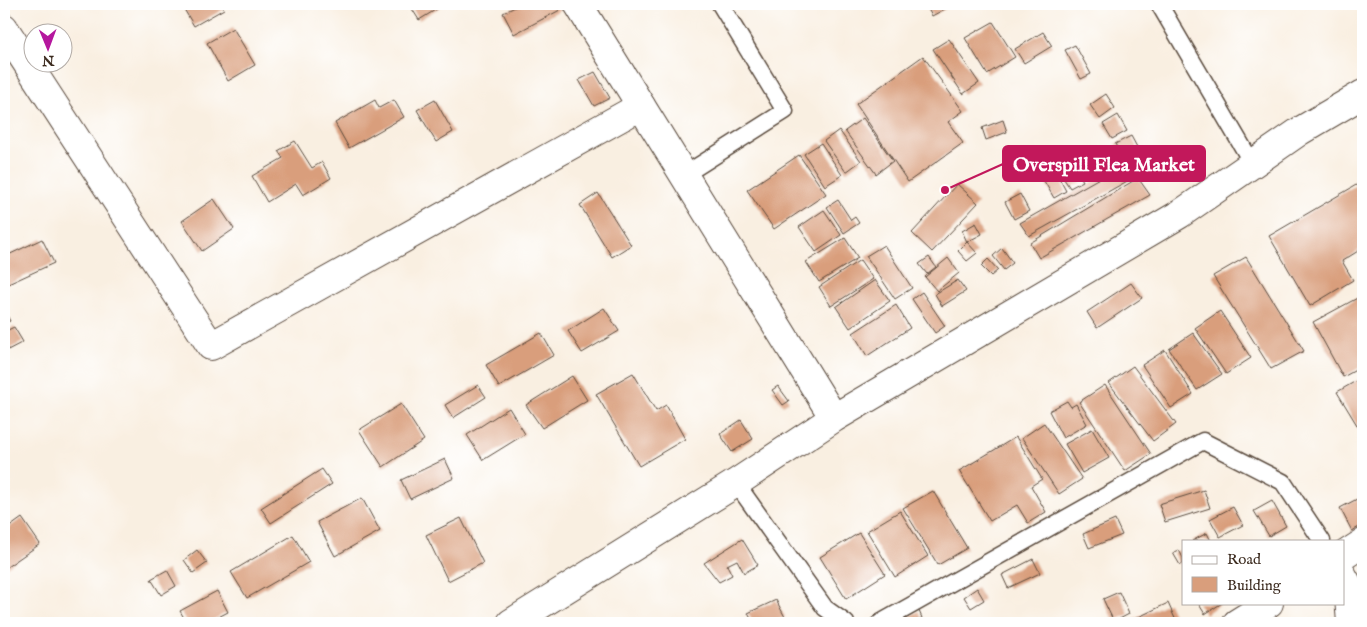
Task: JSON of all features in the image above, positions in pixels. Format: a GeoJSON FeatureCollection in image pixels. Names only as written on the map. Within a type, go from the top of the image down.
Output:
{"type":"FeatureCollection","features":[{"type":"Feature","properties":{"kind":"street"},"geometry":{"type":"LineString","coordinates":[[578,4],[834,418]]}},
{"type":"Feature","properties":{"kind":"street"},"geometry":{"type":"LineString","coordinates":[[4,28],[210,346],[641,106]]}},
{"type":"Feature","properties":{"kind":"street"},"geometry":{"type":"LineString","coordinates":[[511,623],[736,483],[834,418],[1180,214],[1300,131],[1363,94]]}},
{"type":"Feature","properties":{"kind":"street"},"geometry":{"type":"LineString","coordinates":[[1344,555],[1363,543]]}},
{"type":"Feature","properties":{"kind":"street"},"geometry":{"type":"LineString","coordinates":[[1344,578],[1348,585],[1351,623]]}},
{"type":"Feature","properties":{"kind":"street"},"geometry":{"type":"LineString","coordinates":[[1238,623],[1267,604]]}},
{"type":"Feature","properties":{"kind":"lane"},"geometry":{"type":"LineString","coordinates":[[684,175],[785,111],[720,4]]}},
{"type":"Feature","properties":{"kind":"lane"},"geometry":{"type":"LineString","coordinates":[[1159,4],[1252,163]]}},
{"type":"Feature","properties":{"kind":"lane"},"geometry":{"type":"LineString","coordinates":[[880,623],[1203,441],[1283,482],[1321,540]]}},
{"type":"Feature","properties":{"kind":"lane"},"geometry":{"type":"LineString","coordinates":[[736,483],[825,608],[846,623]]}},
{"type":"Feature","properties":{"kind":"building"},"geometry":{"type":"Polygon","coordinates":[[[181,4],[221,4],[224,9],[194,26],[181,4]]]}},
{"type":"Feature","properties":{"kind":"building"},"geometry":{"type":"Polygon","coordinates":[[[409,4],[445,4],[419,20],[409,4]]]}},
{"type":"Feature","properties":{"kind":"building"},"geometry":{"type":"Polygon","coordinates":[[[521,4],[557,4],[560,10],[514,34],[503,13],[521,4]]]}},
{"type":"Feature","properties":{"kind":"building"},"geometry":{"type":"Polygon","coordinates":[[[925,4],[954,4],[932,16],[925,4]]]}},
{"type":"Feature","properties":{"kind":"building"},"geometry":{"type":"Polygon","coordinates":[[[993,22],[1015,57],[987,74],[965,38],[993,22]]]}},
{"type":"Feature","properties":{"kind":"building"},"geometry":{"type":"Polygon","coordinates":[[[233,28],[255,65],[228,81],[207,43],[233,28]]]}},
{"type":"Feature","properties":{"kind":"building"},"geometry":{"type":"Polygon","coordinates":[[[1043,32],[1052,46],[1024,63],[1015,49],[1043,32]]]}},
{"type":"Feature","properties":{"kind":"building"},"geometry":{"type":"Polygon","coordinates":[[[949,39],[979,83],[963,94],[933,49],[949,39]]]}},
{"type":"Feature","properties":{"kind":"building"},"geometry":{"type":"Polygon","coordinates":[[[1075,45],[1091,74],[1081,79],[1065,50],[1075,45]]]}},
{"type":"Feature","properties":{"kind":"building"},"geometry":{"type":"Polygon","coordinates":[[[923,56],[963,111],[948,122],[963,143],[908,182],[856,104],[923,56]]]}},
{"type":"Feature","properties":{"kind":"building"},"geometry":{"type":"Polygon","coordinates":[[[595,72],[610,98],[594,106],[579,80],[595,72]]]}},
{"type":"Feature","properties":{"kind":"building"},"geometry":{"type":"Polygon","coordinates":[[[1106,94],[1115,108],[1100,119],[1090,105],[1106,94]]]}},
{"type":"Feature","properties":{"kind":"building"},"geometry":{"type":"Polygon","coordinates":[[[375,100],[379,108],[394,100],[404,117],[349,148],[335,123],[375,100]]]}},
{"type":"Feature","properties":{"kind":"building"},"geometry":{"type":"Polygon","coordinates":[[[435,100],[453,132],[436,142],[417,110],[435,100]]]}},
{"type":"Feature","properties":{"kind":"building"},"geometry":{"type":"Polygon","coordinates":[[[1118,115],[1127,131],[1112,139],[1103,124],[1118,115]]]}},
{"type":"Feature","properties":{"kind":"building"},"geometry":{"type":"Polygon","coordinates":[[[863,118],[893,161],[876,174],[845,131],[863,118]]]}},
{"type":"Feature","properties":{"kind":"building"},"geometry":{"type":"Polygon","coordinates":[[[1003,120],[1007,132],[986,140],[982,128],[1003,120]]]}},
{"type":"Feature","properties":{"kind":"building"},"geometry":{"type":"Polygon","coordinates":[[[839,130],[861,161],[846,172],[824,141],[839,130]]]}},
{"type":"Feature","properties":{"kind":"building"},"geometry":{"type":"Polygon","coordinates":[[[1131,136],[1138,149],[1123,158],[1115,144],[1131,136]]]}},
{"type":"Feature","properties":{"kind":"building"},"geometry":{"type":"Polygon","coordinates":[[[295,141],[312,168],[322,162],[331,178],[303,195],[296,184],[267,202],[252,176],[283,158],[278,151],[295,141]]]}},
{"type":"Feature","properties":{"kind":"building"},"geometry":{"type":"Polygon","coordinates":[[[821,143],[842,175],[825,186],[804,154],[821,143]]]}},
{"type":"Feature","properties":{"kind":"building"},"geometry":{"type":"Polygon","coordinates":[[[799,155],[826,194],[774,229],[747,190],[799,155]]]}},
{"type":"Feature","properties":{"kind":"building"},"geometry":{"type":"Polygon","coordinates":[[[1131,160],[1138,175],[1029,236],[1020,223],[1131,160]]]}},
{"type":"Feature","properties":{"kind":"building"},"geometry":{"type":"Polygon","coordinates":[[[1078,172],[1083,181],[1070,188],[1064,179],[1078,172]]]}},
{"type":"Feature","properties":{"kind":"building"},"geometry":{"type":"Polygon","coordinates":[[[1057,174],[1066,191],[1054,198],[1044,181],[1057,174]]]}},
{"type":"Feature","properties":{"kind":"building"},"geometry":{"type":"Polygon","coordinates":[[[1138,178],[1150,195],[1039,258],[1030,243],[1138,178]]]}},
{"type":"Feature","properties":{"kind":"building"},"geometry":{"type":"Polygon","coordinates":[[[1363,181],[1363,248],[1342,261],[1353,280],[1310,306],[1269,236],[1363,181]]]}},
{"type":"Feature","properties":{"kind":"building"},"geometry":{"type":"Polygon","coordinates":[[[957,184],[978,203],[932,252],[912,233],[957,184]]]}},
{"type":"Feature","properties":{"kind":"building"},"geometry":{"type":"Polygon","coordinates":[[[598,193],[631,245],[612,257],[580,205],[598,193]]]}},
{"type":"Feature","properties":{"kind":"building"},"geometry":{"type":"Polygon","coordinates":[[[1020,194],[1029,211],[1014,219],[1005,202],[1020,194]]]}},
{"type":"Feature","properties":{"kind":"building"},"geometry":{"type":"Polygon","coordinates":[[[214,199],[234,229],[202,251],[182,221],[214,199]]]}},
{"type":"Feature","properties":{"kind":"building"},"geometry":{"type":"Polygon","coordinates":[[[838,200],[851,220],[855,217],[859,223],[844,233],[827,207],[838,200]]]}},
{"type":"Feature","properties":{"kind":"building"},"geometry":{"type":"Polygon","coordinates":[[[824,210],[841,235],[816,252],[799,227],[824,210]]]}},
{"type":"Feature","properties":{"kind":"building"},"geometry":{"type":"Polygon","coordinates":[[[976,223],[982,234],[967,242],[962,231],[976,223]]]}},
{"type":"Feature","properties":{"kind":"building"},"geometry":{"type":"Polygon","coordinates":[[[845,238],[858,258],[819,282],[806,262],[845,238]]]}},
{"type":"Feature","properties":{"kind":"building"},"geometry":{"type":"Polygon","coordinates":[[[42,239],[54,263],[6,285],[4,279],[4,257],[42,239]]]}},
{"type":"Feature","properties":{"kind":"building"},"geometry":{"type":"Polygon","coordinates":[[[967,242],[977,253],[967,261],[958,251],[967,242]]]}},
{"type":"Feature","properties":{"kind":"building"},"geometry":{"type":"Polygon","coordinates":[[[884,245],[912,288],[895,299],[866,256],[884,245]]]}},
{"type":"Feature","properties":{"kind":"building"},"geometry":{"type":"Polygon","coordinates":[[[1002,248],[1013,263],[1004,270],[993,256],[1002,248]]]}},
{"type":"Feature","properties":{"kind":"building"},"geometry":{"type":"Polygon","coordinates":[[[929,257],[936,267],[927,274],[919,264],[929,257]]]}},
{"type":"Feature","properties":{"kind":"building"},"geometry":{"type":"Polygon","coordinates":[[[1246,257],[1304,351],[1271,369],[1213,276],[1246,257]]]}},
{"type":"Feature","properties":{"kind":"building"},"geometry":{"type":"Polygon","coordinates":[[[948,258],[959,273],[937,291],[925,277],[948,258]]]}},
{"type":"Feature","properties":{"kind":"building"},"geometry":{"type":"Polygon","coordinates":[[[988,259],[998,270],[991,276],[981,266],[988,259]]]}},
{"type":"Feature","properties":{"kind":"building"},"geometry":{"type":"Polygon","coordinates":[[[860,260],[873,279],[831,306],[819,287],[860,260]]]}},
{"type":"Feature","properties":{"kind":"building"},"geometry":{"type":"Polygon","coordinates":[[[875,280],[890,301],[850,328],[836,307],[875,280]]]}},
{"type":"Feature","properties":{"kind":"building"},"geometry":{"type":"Polygon","coordinates":[[[958,280],[966,291],[942,306],[935,294],[958,280]]]}},
{"type":"Feature","properties":{"kind":"building"},"geometry":{"type":"Polygon","coordinates":[[[1131,283],[1142,298],[1097,328],[1087,312],[1131,283]]]}},
{"type":"Feature","properties":{"kind":"building"},"geometry":{"type":"Polygon","coordinates":[[[922,292],[945,326],[935,333],[912,299],[922,292]]]}},
{"type":"Feature","properties":{"kind":"building"},"geometry":{"type":"Polygon","coordinates":[[[1363,295],[1363,366],[1343,377],[1313,322],[1363,295]]]}},
{"type":"Feature","properties":{"kind":"building"},"geometry":{"type":"Polygon","coordinates":[[[896,305],[910,328],[867,356],[853,333],[896,305]]]}},
{"type":"Feature","properties":{"kind":"building"},"geometry":{"type":"Polygon","coordinates":[[[604,308],[619,331],[582,353],[568,331],[604,308]]]}},
{"type":"Feature","properties":{"kind":"building"},"geometry":{"type":"Polygon","coordinates":[[[4,310],[10,321],[4,324],[4,310]]]}},
{"type":"Feature","properties":{"kind":"building"},"geometry":{"type":"Polygon","coordinates":[[[1220,311],[1251,358],[1226,374],[1195,328],[1220,311]]]}},
{"type":"Feature","properties":{"kind":"building"},"geometry":{"type":"Polygon","coordinates":[[[14,327],[23,342],[4,352],[4,332],[14,327]]]}},
{"type":"Feature","properties":{"kind":"building"},"geometry":{"type":"Polygon","coordinates":[[[541,333],[554,355],[499,387],[486,365],[541,333]]]}},
{"type":"Feature","properties":{"kind":"building"},"geometry":{"type":"Polygon","coordinates":[[[1193,333],[1222,374],[1197,390],[1169,349],[1193,333]]]}},
{"type":"Feature","properties":{"kind":"building"},"geometry":{"type":"Polygon","coordinates":[[[1165,350],[1193,394],[1171,408],[1142,365],[1165,350]]]}},
{"type":"Feature","properties":{"kind":"building"},"geometry":{"type":"Polygon","coordinates":[[[1133,366],[1176,424],[1153,441],[1109,383],[1133,366]]]}},
{"type":"Feature","properties":{"kind":"building"},"geometry":{"type":"Polygon","coordinates":[[[633,373],[656,411],[666,405],[685,439],[639,466],[596,394],[633,373]]]}},
{"type":"Feature","properties":{"kind":"building"},"geometry":{"type":"Polygon","coordinates":[[[572,376],[587,400],[542,428],[526,405],[572,376]]]}},
{"type":"Feature","properties":{"kind":"building"},"geometry":{"type":"Polygon","coordinates":[[[1363,377],[1363,435],[1337,392],[1363,377]]]}},
{"type":"Feature","properties":{"kind":"building"},"geometry":{"type":"Polygon","coordinates":[[[478,385],[486,397],[453,418],[445,405],[478,385]]]}},
{"type":"Feature","properties":{"kind":"building"},"geometry":{"type":"Polygon","coordinates":[[[1105,385],[1151,454],[1125,471],[1079,402],[1105,385]]]}},
{"type":"Feature","properties":{"kind":"building"},"geometry":{"type":"Polygon","coordinates":[[[778,386],[789,401],[783,405],[772,390],[778,386]]]}},
{"type":"Feature","properties":{"kind":"building"},"geometry":{"type":"Polygon","coordinates":[[[1067,401],[1071,407],[1076,404],[1087,424],[1063,438],[1049,411],[1067,401]]]}},
{"type":"Feature","properties":{"kind":"building"},"geometry":{"type":"Polygon","coordinates":[[[401,404],[424,440],[383,467],[359,430],[401,404]]]}},
{"type":"Feature","properties":{"kind":"building"},"geometry":{"type":"Polygon","coordinates":[[[509,408],[525,434],[483,460],[467,435],[509,408]]]}},
{"type":"Feature","properties":{"kind":"building"},"geometry":{"type":"Polygon","coordinates":[[[741,420],[753,439],[732,452],[720,434],[741,420]]]}},
{"type":"Feature","properties":{"kind":"building"},"geometry":{"type":"Polygon","coordinates":[[[1044,423],[1082,479],[1059,494],[1022,438],[1044,423]]]}},
{"type":"Feature","properties":{"kind":"building"},"geometry":{"type":"Polygon","coordinates":[[[1092,429],[1109,458],[1082,473],[1065,444],[1092,429]]]}},
{"type":"Feature","properties":{"kind":"building"},"geometry":{"type":"Polygon","coordinates":[[[1016,437],[1042,479],[1031,486],[1046,512],[1028,523],[1017,505],[990,521],[959,471],[1016,437]]]}},
{"type":"Feature","properties":{"kind":"building"},"geometry":{"type":"Polygon","coordinates":[[[445,459],[454,478],[410,499],[401,480],[445,459]]]}},
{"type":"Feature","properties":{"kind":"building"},"geometry":{"type":"Polygon","coordinates":[[[322,469],[332,484],[271,523],[261,508],[322,469]]]}},
{"type":"Feature","properties":{"kind":"building"},"geometry":{"type":"Polygon","coordinates":[[[1204,490],[1210,508],[1165,522],[1159,504],[1204,490]]]}},
{"type":"Feature","properties":{"kind":"building"},"geometry":{"type":"Polygon","coordinates":[[[933,491],[967,548],[938,565],[903,508],[933,491]]]}},
{"type":"Feature","properties":{"kind":"building"},"geometry":{"type":"Polygon","coordinates":[[[362,498],[380,531],[335,556],[317,522],[362,498]]]}},
{"type":"Feature","properties":{"kind":"building"},"geometry":{"type":"Polygon","coordinates":[[[1357,499],[1363,511],[1363,525],[1352,531],[1340,508],[1357,499]]]}},
{"type":"Feature","properties":{"kind":"building"},"geometry":{"type":"Polygon","coordinates":[[[1272,501],[1286,526],[1269,536],[1254,511],[1272,501]]]}},
{"type":"Feature","properties":{"kind":"building"},"geometry":{"type":"Polygon","coordinates":[[[1233,507],[1243,525],[1220,537],[1210,519],[1233,507]]]}},
{"type":"Feature","properties":{"kind":"building"},"geometry":{"type":"Polygon","coordinates":[[[900,511],[928,556],[895,577],[867,531],[900,511]]]}},
{"type":"Feature","properties":{"kind":"building"},"geometry":{"type":"Polygon","coordinates":[[[22,518],[40,544],[4,569],[4,531],[22,518]]]}},
{"type":"Feature","properties":{"kind":"building"},"geometry":{"type":"Polygon","coordinates":[[[461,518],[483,563],[448,581],[426,535],[461,518]]]}},
{"type":"Feature","properties":{"kind":"building"},"geometry":{"type":"Polygon","coordinates":[[[1115,520],[1122,535],[1089,548],[1083,534],[1115,520]]]}},
{"type":"Feature","properties":{"kind":"building"},"geometry":{"type":"Polygon","coordinates":[[[859,533],[885,574],[846,599],[820,557],[859,533]]]}},
{"type":"Feature","properties":{"kind":"building"},"geometry":{"type":"Polygon","coordinates":[[[1207,533],[1210,540],[1194,540],[1207,533]]]}},
{"type":"Feature","properties":{"kind":"building"},"geometry":{"type":"Polygon","coordinates":[[[293,535],[309,562],[247,598],[231,572],[293,535]]]}},
{"type":"Feature","properties":{"kind":"building"},"geometry":{"type":"Polygon","coordinates":[[[742,539],[758,565],[744,573],[737,560],[727,565],[732,575],[719,582],[704,563],[742,539]]]}},
{"type":"Feature","properties":{"kind":"building"},"geometry":{"type":"Polygon","coordinates":[[[197,550],[207,563],[193,573],[184,560],[197,550]]]}},
{"type":"Feature","properties":{"kind":"building"},"geometry":{"type":"Polygon","coordinates":[[[1179,550],[1182,556],[1182,564],[1180,565],[1173,553],[1179,550]]]}},
{"type":"Feature","properties":{"kind":"building"},"geometry":{"type":"Polygon","coordinates":[[[1033,559],[1040,573],[1008,588],[1002,575],[1033,559]]]}},
{"type":"Feature","properties":{"kind":"building"},"geometry":{"type":"Polygon","coordinates":[[[167,570],[176,586],[161,595],[151,579],[167,570]]]}},
{"type":"Feature","properties":{"kind":"building"},"geometry":{"type":"Polygon","coordinates":[[[977,588],[984,600],[971,608],[964,597],[977,588]]]}},
{"type":"Feature","properties":{"kind":"building"},"geometry":{"type":"Polygon","coordinates":[[[217,591],[228,612],[207,623],[187,623],[180,611],[217,591]]]}},
{"type":"Feature","properties":{"kind":"building"},"geometry":{"type":"Polygon","coordinates":[[[1119,592],[1129,614],[1114,622],[1103,599],[1119,592]]]}},
{"type":"Feature","properties":{"kind":"building"},"geometry":{"type":"Polygon","coordinates":[[[776,600],[785,617],[772,623],[753,623],[748,613],[776,600]]]}},
{"type":"Feature","properties":{"kind":"building"},"geometry":{"type":"Polygon","coordinates":[[[1168,603],[1177,623],[1126,623],[1168,603]]]}},
{"type":"Feature","properties":{"kind":"building"},"geometry":{"type":"Polygon","coordinates":[[[1199,604],[1220,604],[1205,614],[1199,604]]]}},
{"type":"Feature","properties":{"kind":"building"},"geometry":{"type":"Polygon","coordinates":[[[919,611],[922,618],[912,623],[904,623],[903,620],[919,611]]]}},
{"type":"Feature","properties":{"kind":"place","name":"Overspill Flea Market"},"geometry":{"type":"Point","coordinates":[945,190]}}]}
